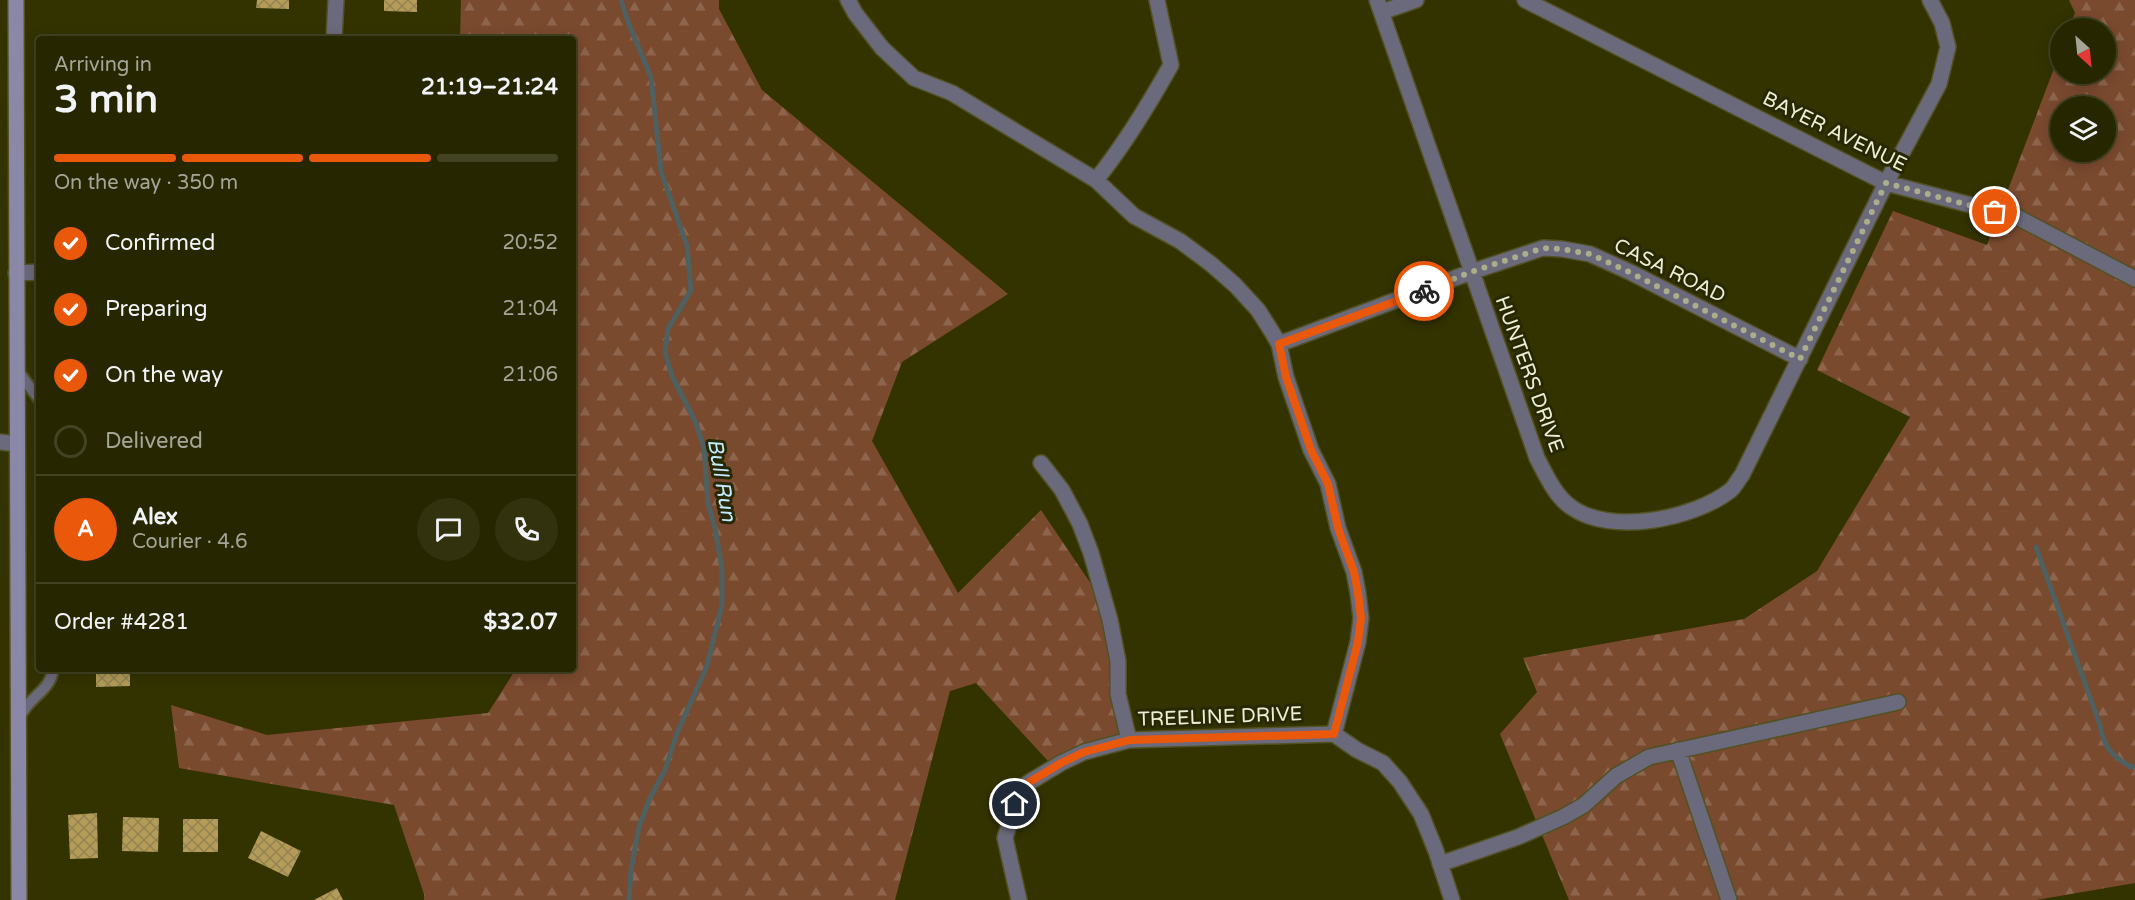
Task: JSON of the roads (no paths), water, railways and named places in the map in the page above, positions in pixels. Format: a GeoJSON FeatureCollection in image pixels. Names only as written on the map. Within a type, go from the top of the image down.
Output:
{"type":"FeatureCollection","features":[{"type":"Feature","properties":{"kind":"main road"},"geometry":{"type":"LineString","coordinates":[[16,0],[19,900]]}},
{"type":"Feature","properties":{"kind":"street"},"geometry":{"type":"LineString","coordinates":[[334,36],[336,0]]}},
{"type":"Feature","properties":{"kind":"street"},"geometry":{"type":"LineString","coordinates":[[848,0],[855,13],[882,48],[914,78],[952,93],[1096,180],[1134,216],[1180,241],[1211,264],[1258,310],[1279,344],[1286,377],[1311,450],[1328,484],[1338,528],[1354,572],[1358,593],[1361,618],[1358,642],[1334,734],[1357,750],[1383,763],[1400,782],[1421,814],[1452,900]]}},
{"type":"Feature","properties":{"kind":"street"},"geometry":{"type":"LineString","coordinates":[[1096,180],[1120,150],[1171,65],[1157,0]]}},
{"type":"Feature","properties":{"kind":"street"},"geometry":{"type":"LineString","coordinates":[[1380,6],[1416,0]]}},
{"type":"Feature","properties":{"kind":"street","name":"BAYER AVENUE"},"geometry":{"type":"LineString","coordinates":[[1525,0],[1886,183],[2017,218],[2135,279]]}},
{"type":"Feature","properties":{"kind":"street","name":"HUNTERS DRIVE"},"geometry":{"type":"LineString","coordinates":[[1380,6],[1537,459],[1556,492],[1570,507],[1589,517],[1620,523],[1664,518],[1708,504],[1732,489],[1742,475],[1886,183],[1939,84],[1948,47],[1942,23],[1930,0]]}},
{"type":"Feature","properties":{"kind":"street","name":"CASA ROAD"},"geometry":{"type":"LineString","coordinates":[[1279,344],[1471,272],[1543,248],[1590,254],[1800,359]]}},
{"type":"Feature","properties":{"kind":"street"},"geometry":{"type":"LineString","coordinates":[[16,273],[36,272]]}},
{"type":"Feature","properties":{"kind":"street"},"geometry":{"type":"LineString","coordinates":[[0,442],[17,444]]}},
{"type":"Feature","properties":{"kind":"street"},"geometry":{"type":"LineString","coordinates":[[1041,463],[1062,490],[1080,524],[1091,553],[1112,630],[1118,661],[1118,694],[1130,740]]}},
{"type":"Feature","properties":{"kind":"street"},"geometry":{"type":"LineString","coordinates":[[1440,864],[1518,837],[1563,817],[1584,805],[1616,776],[1649,757],[1898,702]]}},
{"type":"Feature","properties":{"kind":"street","name":"TREELINE DRIVE"},"geometry":{"type":"LineString","coordinates":[[1019,900],[1005,838],[1015,804],[1028,783],[1084,752],[1130,740],[1334,734]]}},
{"type":"Feature","properties":{"kind":"street"},"geometry":{"type":"LineString","coordinates":[[1678,750],[1729,900]]}},
{"type":"Feature","properties":{"kind":"lane"},"geometry":{"type":"LineString","coordinates":[[17,370],[36,395]]}},
{"type":"Feature","properties":{"kind":"lane"},"geometry":{"type":"LineString","coordinates":[[17,726],[23,710],[47,686],[52,672]]}},
{"type":"Feature","properties":{"kind":"waterway","name":"Bull Run"},"geometry":{"type":"LineString","coordinates":[[621,0],[651,77],[661,171],[687,246],[691,290],[668,329],[665,352],[672,376],[696,423],[704,448],[708,503],[722,569],[722,605],[707,666],[639,827],[631,870],[629,900]]}},
{"type":"Feature","properties":{"kind":"waterway"},"geometry":{"type":"LineString","coordinates":[[2036,547],[2104,740],[2114,755],[2131,767],[2135,767]]}}]}
